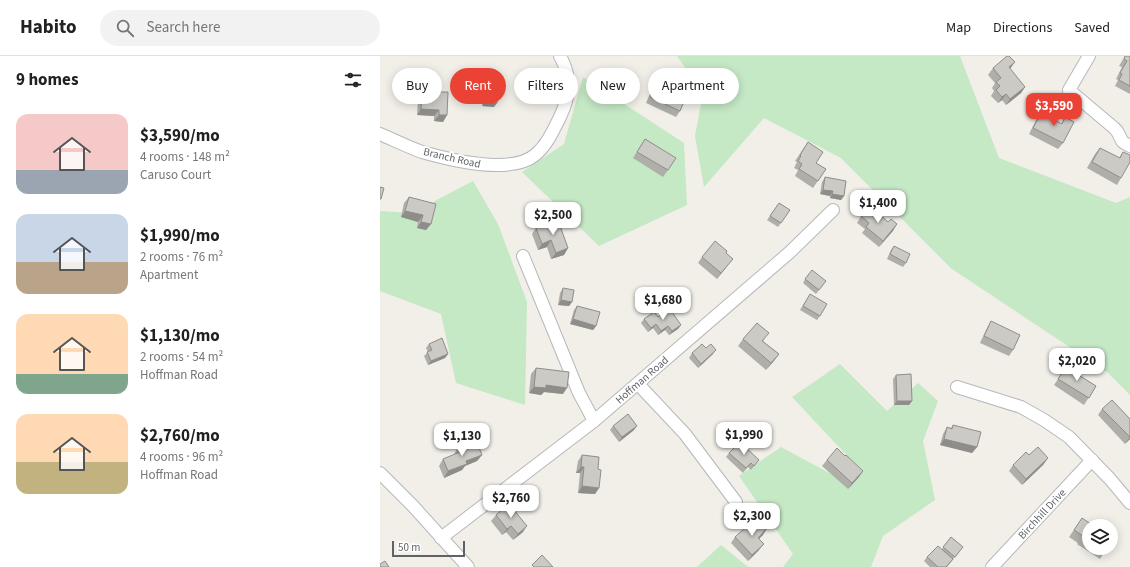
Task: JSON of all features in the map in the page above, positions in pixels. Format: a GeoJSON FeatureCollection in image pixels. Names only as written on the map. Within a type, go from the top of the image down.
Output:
{"type":"FeatureCollection","features":[{"type":"Feature","properties":{"kind":"street","name":"Branch Road"},"geometry":{"type":"LineString","coordinates":[[380,134],[422,152],[473,164],[492,166],[514,164],[526,161],[534,156],[546,144],[566,102],[569,90],[567,72],[560,56]]}},
{"type":"Feature","properties":{"kind":"street"},"geometry":{"type":"LineString","coordinates":[[1089,56],[1069,90],[1113,127],[1119,133],[1120,139],[1130,146]]}},
{"type":"Feature","properties":{"kind":"street","name":"Hoffman Road"},"geometry":{"type":"LineString","coordinates":[[441,538],[594,421],[790,252],[833,210]]}},
{"type":"Feature","properties":{"kind":"street"},"geometry":{"type":"LineString","coordinates":[[523,256],[579,393],[594,421]]}},
{"type":"Feature","properties":{"kind":"street"},"geometry":{"type":"LineString","coordinates":[[638,384],[684,434],[736,502]]}},
{"type":"Feature","properties":{"kind":"street"},"geometry":{"type":"LineString","coordinates":[[957,387],[1021,407],[1044,420],[1069,437],[1110,479],[1130,503]]}},
{"type":"Feature","properties":{"kind":"street","name":"Birchhill Drive"},"geometry":{"type":"LineString","coordinates":[[992,567],[1092,460]]}},
{"type":"Feature","properties":{"kind":"street"},"geometry":{"type":"LineString","coordinates":[[380,473],[413,506],[468,567]]}},
{"type":"Feature","properties":{"kind":"green space"},"geometry":{"type":"Polygon","coordinates":[[[677,56],[960,56],[999,158],[1116,203],[1130,197],[1130,395],[1107,372],[952,269],[841,158],[764,118],[704,187],[695,136],[701,104],[739,104],[739,68],[685,68],[677,56]]]}},
{"type":"Feature","properties":{"kind":"green space"},"geometry":{"type":"Polygon","coordinates":[[[583,77],[586,79],[586,104],[624,104],[684,143],[687,205],[599,246],[522,172],[564,144],[575,104],[578,104],[578,95],[583,77]]]}},
{"type":"Feature","properties":{"kind":"green space"},"geometry":{"type":"Polygon","coordinates":[[[473,181],[498,224],[527,302],[525,405],[456,383],[441,314],[380,291],[380,211],[412,213],[473,181]]]}},
{"type":"Feature","properties":{"kind":"green space"},"geometry":{"type":"Polygon","coordinates":[[[840,364],[887,411],[918,383],[938,401],[923,441],[935,500],[883,536],[871,567],[783,567],[793,554],[739,476],[781,447],[846,482],[853,462],[792,397],[840,364]]]}},
{"type":"Feature","properties":{"kind":"green space"},"geometry":{"type":"Polygon","coordinates":[[[721,545],[748,567],[697,567],[721,545]]]}},
{"type":"Feature","properties":{"kind":"building"},"geometry":{"type":"Polygon","coordinates":[[[1007,56],[1015,62],[1009,67],[1025,87],[1010,99],[1006,94],[1002,97],[996,90],[1000,86],[996,82],[1001,78],[993,68],[1007,56]]]}},
{"type":"Feature","properties":{"kind":"building"},"geometry":{"type":"Polygon","coordinates":[[[1125,56],[1130,56],[1130,86],[1119,80],[1122,74],[1120,73],[1127,61],[1124,59],[1125,56]]]}},
{"type":"Feature","properties":{"kind":"building"},"geometry":{"type":"Polygon","coordinates":[[[442,92],[448,92],[447,115],[439,115],[439,110],[421,109],[421,104],[442,104],[442,92]]]}},
{"type":"Feature","properties":{"kind":"building"},"geometry":{"type":"Polygon","coordinates":[[[665,104],[683,104],[680,111],[665,104]]]}},
{"type":"Feature","properties":{"kind":"building"},"geometry":{"type":"Polygon","coordinates":[[[1041,113],[1062,124],[1065,117],[1074,122],[1063,143],[1033,128],[1041,113]]]}},
{"type":"Feature","properties":{"kind":"building"},"geometry":{"type":"Polygon","coordinates":[[[645,139],[676,158],[668,170],[637,152],[645,139]]]}},
{"type":"Feature","properties":{"kind":"building"},"geometry":{"type":"Polygon","coordinates":[[[808,142],[823,152],[816,163],[826,169],[818,181],[799,169],[802,164],[798,161],[801,156],[800,155],[808,142]]]}},
{"type":"Feature","properties":{"kind":"building"},"geometry":{"type":"Polygon","coordinates":[[[1100,148],[1120,158],[1123,152],[1130,155],[1130,162],[1121,178],[1092,162],[1100,148]]]}},
{"type":"Feature","properties":{"kind":"building"},"geometry":{"type":"Polygon","coordinates":[[[825,177],[846,181],[844,196],[832,194],[833,191],[823,190],[825,177]]]}},
{"type":"Feature","properties":{"kind":"building"},"geometry":{"type":"Polygon","coordinates":[[[380,187],[384,188],[381,199],[380,199],[380,187]]]}},
{"type":"Feature","properties":{"kind":"building"},"geometry":{"type":"Polygon","coordinates":[[[409,197],[436,204],[431,224],[421,222],[423,215],[405,211],[409,197]]]}},
{"type":"Feature","properties":{"kind":"building"},"geometry":{"type":"Polygon","coordinates":[[[779,203],[790,210],[781,223],[770,216],[779,203]]]}},
{"type":"Feature","properties":{"kind":"building"},"geometry":{"type":"Polygon","coordinates":[[[870,206],[888,222],[891,219],[897,224],[883,241],[866,227],[869,223],[861,216],[870,206]]]}},
{"type":"Feature","properties":{"kind":"building"},"geometry":{"type":"Polygon","coordinates":[[[549,223],[550,226],[559,223],[568,248],[556,253],[551,240],[542,244],[536,228],[549,223]]]}},
{"type":"Feature","properties":{"kind":"building"},"geometry":{"type":"Polygon","coordinates":[[[715,241],[727,251],[726,253],[733,259],[721,273],[702,257],[715,241]]]}},
{"type":"Feature","properties":{"kind":"building"},"geometry":{"type":"Polygon","coordinates":[[[894,246],[910,254],[906,263],[890,254],[894,246]]]}},
{"type":"Feature","properties":{"kind":"building"},"geometry":{"type":"Polygon","coordinates":[[[812,270],[826,281],[819,290],[805,279],[812,270]]]}},
{"type":"Feature","properties":{"kind":"building"},"geometry":{"type":"Polygon","coordinates":[[[563,288],[574,290],[572,302],[561,300],[563,288]]]}},
{"type":"Feature","properties":{"kind":"building"},"geometry":{"type":"Polygon","coordinates":[[[810,294],[827,304],[820,316],[803,306],[810,294]]]}},
{"type":"Feature","properties":{"kind":"building"},"geometry":{"type":"Polygon","coordinates":[[[577,306],[600,312],[596,326],[573,319],[577,306]]]}},
{"type":"Feature","properties":{"kind":"building"},"geometry":{"type":"Polygon","coordinates":[[[670,309],[681,325],[672,331],[668,326],[661,331],[656,324],[651,328],[644,319],[654,312],[658,317],[670,309]]]}},
{"type":"Feature","properties":{"kind":"building"},"geometry":{"type":"Polygon","coordinates":[[[991,321],[1020,335],[1013,350],[984,336],[991,321]]]}},
{"type":"Feature","properties":{"kind":"building"},"geometry":{"type":"Polygon","coordinates":[[[757,323],[769,333],[762,341],[779,354],[771,363],[743,339],[757,323]]]}},
{"type":"Feature","properties":{"kind":"building"},"geometry":{"type":"Polygon","coordinates":[[[442,338],[448,354],[431,361],[427,352],[432,350],[429,344],[442,338]]]}},
{"type":"Feature","properties":{"kind":"building"},"geometry":{"type":"Polygon","coordinates":[[[702,344],[706,348],[711,344],[716,350],[701,364],[692,353],[702,344]]]}},
{"type":"Feature","properties":{"kind":"building"},"geometry":{"type":"Polygon","coordinates":[[[1066,367],[1096,386],[1089,398],[1058,379],[1066,367]]]}},
{"type":"Feature","properties":{"kind":"building"},"geometry":{"type":"Polygon","coordinates":[[[536,368],[569,372],[567,388],[546,385],[546,388],[534,387],[536,368]]]}},
{"type":"Feature","properties":{"kind":"building"},"geometry":{"type":"Polygon","coordinates":[[[911,374],[912,401],[897,401],[896,375],[911,374]]]}},
{"type":"Feature","properties":{"kind":"building"},"geometry":{"type":"Polygon","coordinates":[[[1112,400],[1130,419],[1130,437],[1102,409],[1112,400]]]}},
{"type":"Feature","properties":{"kind":"building"},"geometry":{"type":"Polygon","coordinates":[[[628,414],[637,426],[622,437],[613,426],[628,414]]]}},
{"type":"Feature","properties":{"kind":"building"},"geometry":{"type":"Polygon","coordinates":[[[953,425],[981,432],[977,447],[944,439],[947,427],[952,429],[953,425]]]}},
{"type":"Feature","properties":{"kind":"building"},"geometry":{"type":"Polygon","coordinates":[[[730,428],[739,436],[730,443],[722,436],[730,428]]]}},
{"type":"Feature","properties":{"kind":"building"},"geometry":{"type":"Polygon","coordinates":[[[740,442],[759,460],[754,466],[751,463],[746,468],[729,453],[740,442]]]}},
{"type":"Feature","properties":{"kind":"building"},"geometry":{"type":"Polygon","coordinates":[[[465,445],[467,449],[478,445],[482,455],[466,461],[467,464],[448,471],[443,459],[460,452],[458,448],[465,445]]]}},
{"type":"Feature","properties":{"kind":"building"},"geometry":{"type":"Polygon","coordinates":[[[1038,447],[1048,458],[1026,479],[1013,465],[1026,452],[1029,455],[1038,447]]]}},
{"type":"Feature","properties":{"kind":"building"},"geometry":{"type":"Polygon","coordinates":[[[837,448],[863,471],[852,483],[827,460],[837,448]]]}},
{"type":"Feature","properties":{"kind":"building"},"geometry":{"type":"Polygon","coordinates":[[[582,455],[599,457],[598,469],[601,470],[599,488],[582,486],[584,467],[581,467],[582,455]]]}},
{"type":"Feature","properties":{"kind":"building"},"geometry":{"type":"Polygon","coordinates":[[[509,504],[527,526],[518,534],[511,526],[507,529],[496,515],[509,504]]]}},
{"type":"Feature","properties":{"kind":"building"},"geometry":{"type":"Polygon","coordinates":[[[1082,518],[1084,519],[1082,519],[1082,535],[1074,530],[1082,518]]]}},
{"type":"Feature","properties":{"kind":"building"},"geometry":{"type":"Polygon","coordinates":[[[759,519],[767,528],[758,538],[764,544],[752,555],[735,537],[747,526],[749,528],[759,519]]]}},
{"type":"Feature","properties":{"kind":"building"},"geometry":{"type":"Polygon","coordinates":[[[951,537],[963,547],[955,557],[943,547],[951,537]]]}},
{"type":"Feature","properties":{"kind":"building"},"geometry":{"type":"Polygon","coordinates":[[[938,546],[953,559],[946,567],[938,567],[927,557],[938,546]]]}},
{"type":"Feature","properties":{"kind":"building"},"geometry":{"type":"Polygon","coordinates":[[[542,555],[553,567],[534,567],[532,565],[542,555]]]}},
{"type":"Feature","properties":{"kind":"building"},"geometry":{"type":"Polygon","coordinates":[[[385,561],[389,567],[380,567],[380,564],[385,561]]]}}]}
